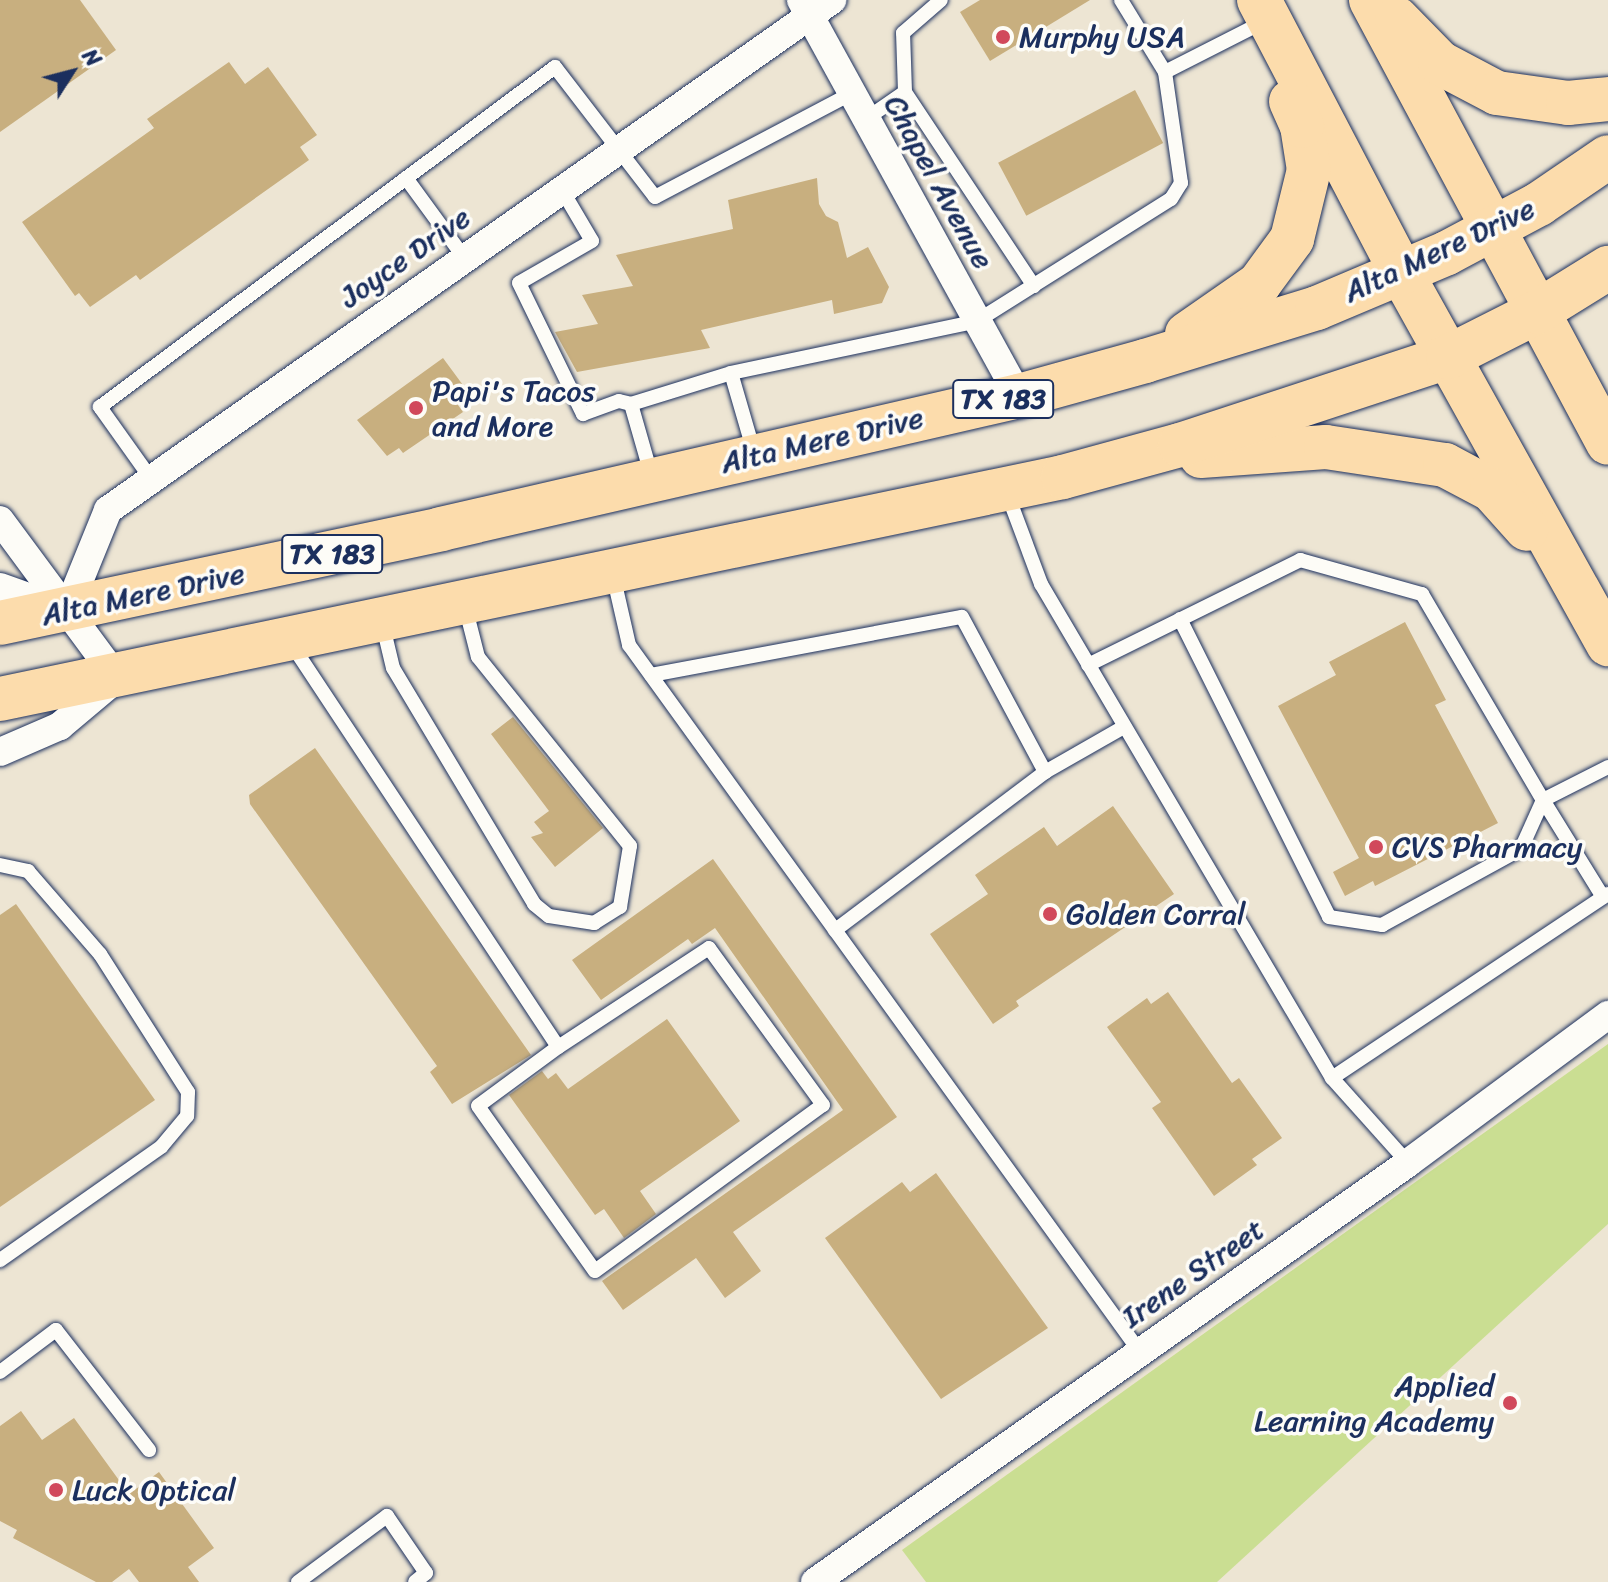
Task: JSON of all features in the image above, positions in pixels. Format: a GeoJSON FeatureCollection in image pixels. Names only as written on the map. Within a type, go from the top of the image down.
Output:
{"type":"FeatureCollection","features":[{"type":"Feature","properties":{"kind":"main road"},"geometry":{"type":"LineString","coordinates":[[1371,0],[1608,443]]}},
{"type":"Feature","properties":{"kind":"main road"},"geometry":{"type":"LineString","coordinates":[[1384,0],[1440,63],[1495,92],[1568,103],[1608,99]]}},
{"type":"Feature","properties":{"kind":"main road"},"geometry":{"type":"LineString","coordinates":[[1258,11],[1608,644]]}},
{"type":"Feature","properties":{"kind":"main road"},"geometry":{"type":"LineString","coordinates":[[1145,361],[1259,284],[1292,239],[1305,201],[1309,170],[1302,126],[1258,11]]}},
{"type":"Feature","properties":{"kind":"main road","name":"Alta Mere Drive"},"geometry":{"type":"LineString","coordinates":[[0,623],[67,611],[1019,396],[1145,361],[1317,308],[1495,231],[1608,157]]}},
{"type":"Feature","properties":{"kind":"main road","name":"TX 183"},"geometry":{"type":"LineString","coordinates":[[0,699],[117,678],[464,600],[1005,489],[1119,461],[1448,357],[1537,312],[1608,268]]}},
{"type":"Feature","properties":{"kind":"main road"},"geometry":{"type":"LineString","coordinates":[[1119,461],[1326,447],[1445,465],[1492,490],[1579,591]]}},
{"type":"Feature","properties":{"kind":"street","name":"Chapel Avenue"},"geometry":{"type":"LineString","coordinates":[[814,5],[852,93],[1019,396]]}},
{"type":"Feature","properties":{"kind":"street","name":"Joyce Drive"},"geometry":{"type":"LineString","coordinates":[[67,611],[108,510],[463,256],[620,150],[814,5]]}},
{"type":"Feature","properties":{"kind":"street"},"geometry":{"type":"LineString","coordinates":[[0,520],[117,678],[60,726],[0,752]]}},
{"type":"Feature","properties":{"kind":"street"},"geometry":{"type":"LineString","coordinates":[[0,587],[67,611]]}},
{"type":"Feature","properties":{"kind":"street","name":"Irene Street"},"geometry":{"type":"LineString","coordinates":[[815,1582],[1408,1163],[1608,1015]]}},
{"type":"Feature","properties":{"kind":"lane"},"geometry":{"type":"LineString","coordinates":[[941,0],[921,12],[903,33],[905,92],[1034,286]]}},
{"type":"Feature","properties":{"kind":"lane"},"geometry":{"type":"LineString","coordinates":[[562,190],[592,241],[519,283],[583,414],[619,401],[631,404],[731,373],[977,321],[1171,199],[1181,183],[1165,72],[1121,0]]}},
{"type":"Feature","properties":{"kind":"lane"},"geometry":{"type":"LineString","coordinates":[[1165,72],[1258,11]]}},
{"type":"Feature","properties":{"kind":"lane"},"geometry":{"type":"LineString","coordinates":[[152,480],[100,407],[555,67],[655,197],[852,93]]}},
{"type":"Feature","properties":{"kind":"lane"},"geometry":{"type":"LineString","coordinates":[[866,119],[905,92]]}},
{"type":"Feature","properties":{"kind":"lane"},"geometry":{"type":"LineString","coordinates":[[406,178],[463,256]]}},
{"type":"Feature","properties":{"kind":"lane"},"geometry":{"type":"LineString","coordinates":[[731,373],[755,456]]}},
{"type":"Feature","properties":{"kind":"lane"},"geometry":{"type":"LineString","coordinates":[[631,404],[652,479]]}},
{"type":"Feature","properties":{"kind":"lane"},"geometry":{"type":"LineString","coordinates":[[1005,489],[1041,584],[1332,1078],[1408,1163]]}},
{"type":"Feature","properties":{"kind":"lane"},"geometry":{"type":"LineString","coordinates":[[1088,665],[1300,560],[1422,594],[1543,800],[1606,895],[1332,1078]]}},
{"type":"Feature","properties":{"kind":"lane"},"geometry":{"type":"LineString","coordinates":[[612,570],[629,645],[1140,1352]]}},
{"type":"Feature","properties":{"kind":"lane"},"geometry":{"type":"LineString","coordinates":[[381,618],[393,668],[534,904],[549,916],[594,923],[620,907],[630,846],[478,657],[464,600]]}},
{"type":"Feature","properties":{"kind":"lane"},"geometry":{"type":"LineString","coordinates":[[651,675],[962,617],[1045,772]]}},
{"type":"Feature","properties":{"kind":"lane"},"geometry":{"type":"LineString","coordinates":[[1180,619],[1329,917],[1382,925],[1521,849],[1543,800],[1608,767]]}},
{"type":"Feature","properties":{"kind":"lane"},"geometry":{"type":"LineString","coordinates":[[288,638],[558,1047]]}},
{"type":"Feature","properties":{"kind":"lane"},"geometry":{"type":"LineString","coordinates":[[835,930],[1045,772],[1124,727]]}},
{"type":"Feature","properties":{"kind":"lane"},"geometry":{"type":"LineString","coordinates":[[0,865],[28,871],[100,954],[188,1092],[187,1116],[161,1147],[0,1260]]}},
{"type":"Feature","properties":{"kind":"lane"},"geometry":{"type":"LineString","coordinates":[[709,948],[823,1105],[595,1271],[478,1106],[558,1047],[709,948]]}},
{"type":"Feature","properties":{"kind":"lane"},"geometry":{"type":"LineString","coordinates":[[0,1372],[56,1330],[149,1450]]}},
{"type":"Feature","properties":{"kind":"lane"},"geometry":{"type":"LineString","coordinates":[[298,1582],[387,1516],[426,1573],[415,1582]]}},
{"type":"Feature","properties":{"kind":"green space"},"geometry":{"type":"Polygon","coordinates":[[[1608,1044],[1608,1224],[1217,1582],[926,1582],[902,1550],[1608,1044]]]}},
{"type":"Feature","properties":{"kind":"building"},"geometry":{"type":"Polygon","coordinates":[[[0,0],[80,0],[116,50],[0,132],[0,0]]]}},
{"type":"Feature","properties":{"kind":"building","name":"Murphy USA"},"geometry":{"type":"Polygon","coordinates":[[[980,0],[1090,0],[990,61],[960,12],[980,0]]]}},
{"type":"Feature","properties":{"kind":"building"},"geometry":{"type":"Polygon","coordinates":[[[229,62],[245,84],[268,67],[317,135],[300,147],[309,160],[140,280],[136,275],[90,307],[79,293],[75,296],[22,222],[154,128],[147,119],[229,62]]]}},
{"type":"Feature","properties":{"kind":"building","name":"Murphy USA"},"geometry":{"type":"Polygon","coordinates":[[[1135,90],[1163,143],[1026,216],[998,163],[1135,90]]]}},
{"type":"Feature","properties":{"kind":"building"},"geometry":{"type":"Polygon","coordinates":[[[817,178],[819,204],[826,216],[838,222],[847,258],[868,247],[889,287],[882,303],[834,314],[832,300],[701,330],[710,348],[577,372],[555,332],[598,324],[582,295],[633,286],[616,255],[733,229],[728,200],[817,178]]]}},
{"type":"Feature","properties":{"kind":"building","name":"Papi's Tacos and More"},"geometry":{"type":"Polygon","coordinates":[[[443,358],[471,396],[458,405],[463,412],[403,453],[399,448],[387,456],[357,420],[443,358]]]}},
{"type":"Feature","properties":{"kind":"building","name":"CVS Pharmacy"},"geometry":{"type":"Polygon","coordinates":[[[1405,622],[1446,700],[1435,705],[1498,823],[1375,886],[1373,881],[1345,896],[1333,872],[1359,858],[1278,706],[1336,675],[1329,662],[1405,622]]]}},
{"type":"Feature","properties":{"kind":"building"},"geometry":{"type":"Polygon","coordinates":[[[513,717],[603,828],[555,867],[531,837],[543,833],[534,822],[549,811],[491,734],[513,717]]]}},
{"type":"Feature","properties":{"kind":"building"},"geometry":{"type":"Polygon","coordinates":[[[315,748],[531,1055],[452,1104],[430,1072],[437,1066],[250,804],[249,795],[315,748]]]}},
{"type":"Feature","properties":{"kind":"building","name":"Golden Corral"},"geometry":{"type":"Polygon","coordinates":[[[1113,806],[1174,894],[1016,1001],[1019,1006],[993,1024],[930,934],[988,894],[975,875],[1044,827],[1057,846],[1113,806]]]}},
{"type":"Feature","properties":{"kind":"building"},"geometry":{"type":"Polygon","coordinates":[[[713,859],[897,1117],[733,1232],[761,1271],[725,1298],[696,1258],[623,1310],[602,1281],[843,1110],[715,928],[692,944],[688,939],[601,1000],[572,960],[713,859]]]}},
{"type":"Feature","properties":{"kind":"building"},"geometry":{"type":"Polygon","coordinates":[[[16,904],[155,1100],[0,1207],[0,915],[16,904]]]}},
{"type":"Feature","properties":{"kind":"building"},"geometry":{"type":"Polygon","coordinates":[[[1168,992],[1232,1083],[1239,1078],[1282,1138],[1252,1159],[1257,1165],[1214,1196],[1152,1108],[1161,1102],[1107,1027],[1147,998],[1151,1004],[1168,992]]]}},
{"type":"Feature","properties":{"kind":"building"},"geometry":{"type":"Polygon","coordinates":[[[667,1019],[740,1121],[640,1191],[656,1214],[624,1238],[604,1209],[595,1215],[509,1095],[542,1071],[548,1079],[556,1073],[568,1089],[667,1019]]]}},
{"type":"Feature","properties":{"kind":"building"},"geometry":{"type":"Polygon","coordinates":[[[936,1173],[1048,1328],[941,1399],[825,1238],[902,1182],[910,1192],[936,1173]]]}},
{"type":"Feature","properties":{"kind":"building"},"geometry":{"type":"Polygon","coordinates":[[[21,1411],[42,1440],[74,1418],[129,1494],[159,1472],[214,1548],[188,1567],[199,1582],[139,1582],[129,1569],[112,1582],[96,1582],[13,1538],[17,1530],[0,1521],[0,1426],[21,1411]]]}},
{"type":"Feature","properties":{"kind":"place","name":"Murphy USA"},"geometry":{"type":"Point","coordinates":[1003,37]}},
{"type":"Feature","properties":{"kind":"place","name":"Papi's Tacos and More"},"geometry":{"type":"Point","coordinates":[416,408]}},
{"type":"Feature","properties":{"kind":"place","name":"CVS Pharmacy"},"geometry":{"type":"Point","coordinates":[1376,847]}},
{"type":"Feature","properties":{"kind":"place","name":"Golden Corral"},"geometry":{"type":"Point","coordinates":[1050,914]}},
{"type":"Feature","properties":{"kind":"place","name":"Applied Learning Academy"},"geometry":{"type":"Point","coordinates":[1510,1403]}},
{"type":"Feature","properties":{"kind":"place","name":"Luck Optical"},"geometry":{"type":"Point","coordinates":[56,1490]}}]}
